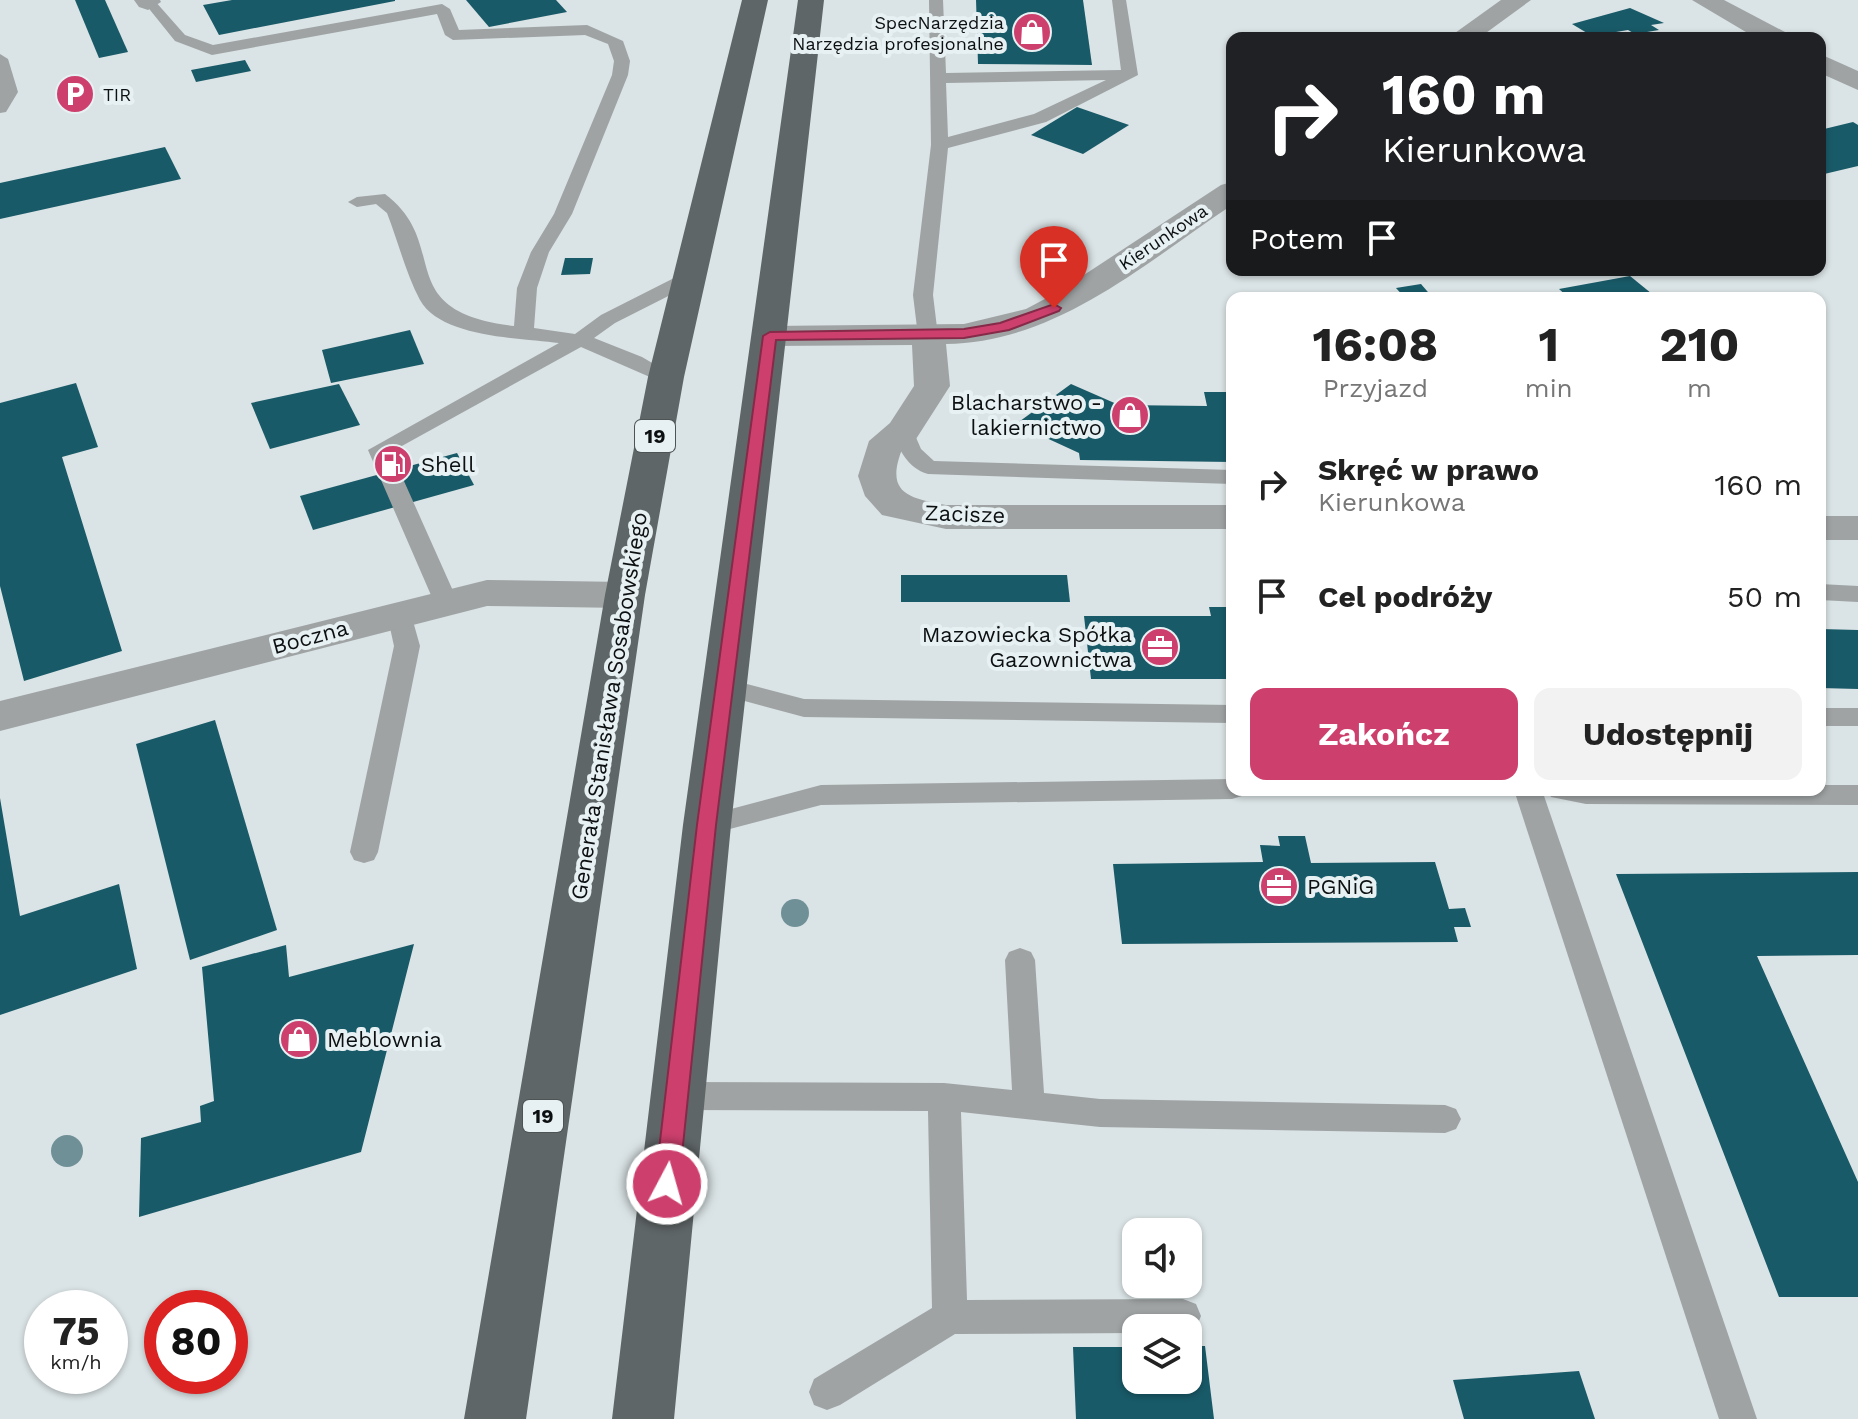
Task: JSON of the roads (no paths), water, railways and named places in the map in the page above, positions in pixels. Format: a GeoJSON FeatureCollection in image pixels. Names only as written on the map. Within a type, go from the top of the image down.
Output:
{"type":"FeatureCollection","features":[{"type":"Feature","properties":{"kind":"highway","name":"Generała Stanisława Sosabowskiego"},"geometry":{"type":"LineString","coordinates":[[643,1419],[707,825],[770,336],[758,144],[755,0]]}},
{"type":"Feature","properties":{"kind":"highway","name":"Generała Stanisława Sosabowskiego"},"geometry":{"type":"LineString","coordinates":[[495,1419],[625,595],[666,377],[689,278],[758,144],[803,47],[811,0]]}},
{"type":"Feature","properties":{"kind":"highway"},"geometry":{"type":"LineString","coordinates":[[803,47],[831,10],[834,0]]}},
{"type":"Feature","properties":{"kind":"street"},"geometry":{"type":"LineString","coordinates":[[1470,32],[1518,0]]}},
{"type":"Feature","properties":{"kind":"street"},"geometry":{"type":"LineString","coordinates":[[1705,0],[1765,32]]}},
{"type":"Feature","properties":{"kind":"street"},"geometry":{"type":"LineString","coordinates":[[1826,65],[1858,82]]}},
{"type":"Feature","properties":{"kind":"street","name":"Kierunkowa"},"geometry":{"type":"LineString","coordinates":[[770,336],[928,336],[1004,327],[1038,316],[1070,299],[1226,195]]}},
{"type":"Feature","properties":{"kind":"street","name":"Zacisze"},"geometry":{"type":"LineString","coordinates":[[928,336],[932,386],[903,431],[887,441],[877,476],[884,496],[896,507],[922,515],[1226,517]]}},
{"type":"Feature","properties":{"kind":"street"},"geometry":{"type":"LineString","coordinates":[[1826,528],[1858,528]]}},
{"type":"Feature","properties":{"kind":"street","name":"Boczna"},"geometry":{"type":"LineString","coordinates":[[0,716],[487,593],[625,595]]}},
{"type":"Feature","properties":{"kind":"lane"},"geometry":{"type":"LineString","coordinates":[[928,336],[923,295],[940,145],[936,0]]}},
{"type":"Feature","properties":{"kind":"lane"},"geometry":{"type":"LineString","coordinates":[[1119,0],[1130,75]]}},
{"type":"Feature","properties":{"kind":"lane"},"geometry":{"type":"LineString","coordinates":[[147,1],[180,38],[212,50],[442,9],[453,35],[587,30],[615,41],[622,61],[620,75],[563,214],[540,252],[527,288],[524,332]]}},
{"type":"Feature","properties":{"kind":"lane"},"geometry":{"type":"LineString","coordinates":[[0,59],[10,92],[0,108]]}},
{"type":"Feature","properties":{"kind":"lane"},"geometry":{"type":"LineString","coordinates":[[937,78],[1130,75]]}},
{"type":"Feature","properties":{"kind":"lane"},"geometry":{"type":"LineString","coordinates":[[940,145],[1040,118],[1130,75]]}},
{"type":"Feature","properties":{"kind":"lane"},"geometry":{"type":"LineString","coordinates":[[357,202],[379,198],[395,210],[438,313],[459,322],[579,340],[614,352],[666,377]]}},
{"type":"Feature","properties":{"kind":"lane"},"geometry":{"type":"LineString","coordinates":[[446,602],[379,450],[579,340],[608,319],[689,278]]}},
{"type":"Feature","properties":{"kind":"lane"},"geometry":{"type":"LineString","coordinates":[[903,431],[911,452],[928,467],[1226,477]]}},
{"type":"Feature","properties":{"kind":"lane"},"geometry":{"type":"LineString","coordinates":[[1826,592],[1858,594]]}},
{"type":"Feature","properties":{"kind":"lane"},"geometry":{"type":"LineString","coordinates":[[364,852],[407,646],[399,614]]}},
{"type":"Feature","properties":{"kind":"lane"},"geometry":{"type":"LineString","coordinates":[[724,687],[804,708],[1226,714]]}},
{"type":"Feature","properties":{"kind":"lane"},"geometry":{"type":"LineString","coordinates":[[1826,717],[1858,717]]}},
{"type":"Feature","properties":{"kind":"lane"},"geometry":{"type":"LineString","coordinates":[[707,825],[821,795],[1226,789]]}},
{"type":"Feature","properties":{"kind":"lane"},"geometry":{"type":"LineString","coordinates":[[1826,795],[1858,795]]}},
{"type":"Feature","properties":{"kind":"lane"},"geometry":{"type":"LineString","coordinates":[[1530,796],[1738,1419]]}},
{"type":"Feature","properties":{"kind":"lane"},"geometry":{"type":"LineString","coordinates":[[1020,960],[1029,1106]]}},
{"type":"Feature","properties":{"kind":"lane"},"geometry":{"type":"LineString","coordinates":[[676,1096],[944,1097],[1100,1113],[1445,1119]]}},
{"type":"Feature","properties":{"kind":"lane"},"geometry":{"type":"LineString","coordinates":[[944,1097],[950,1317]]}},
{"type":"Feature","properties":{"kind":"lane"},"geometry":{"type":"LineString","coordinates":[[827,1392],[950,1317],[1122,1316]]}},
{"type":"Feature","properties":{"kind":"place","name":"SpecNarzędzia Narzędzia profesjonalne"},"geometry":{"type":"Point","coordinates":[1032,32]}},
{"type":"Feature","properties":{"kind":"place","name":"TIR"},"geometry":{"type":"Point","coordinates":[75,94]}},
{"type":"Feature","properties":{"kind":"place","name":"Blacharstwo - lakiernictwo"},"geometry":{"type":"Point","coordinates":[1130,415]}},
{"type":"Feature","properties":{"kind":"place","name":"Shell"},"geometry":{"type":"Point","coordinates":[393,464]}},
{"type":"Feature","properties":{"kind":"place","name":"Mazowiecka Spółka Gazownictwa"},"geometry":{"type":"Point","coordinates":[1160,647]}},
{"type":"Feature","properties":{"kind":"place","name":"PGNiG"},"geometry":{"type":"Point","coordinates":[1279,886]}},
{"type":"Feature","properties":{"kind":"place","name":"Meblownia"},"geometry":{"type":"Point","coordinates":[299,1039]}}]}
